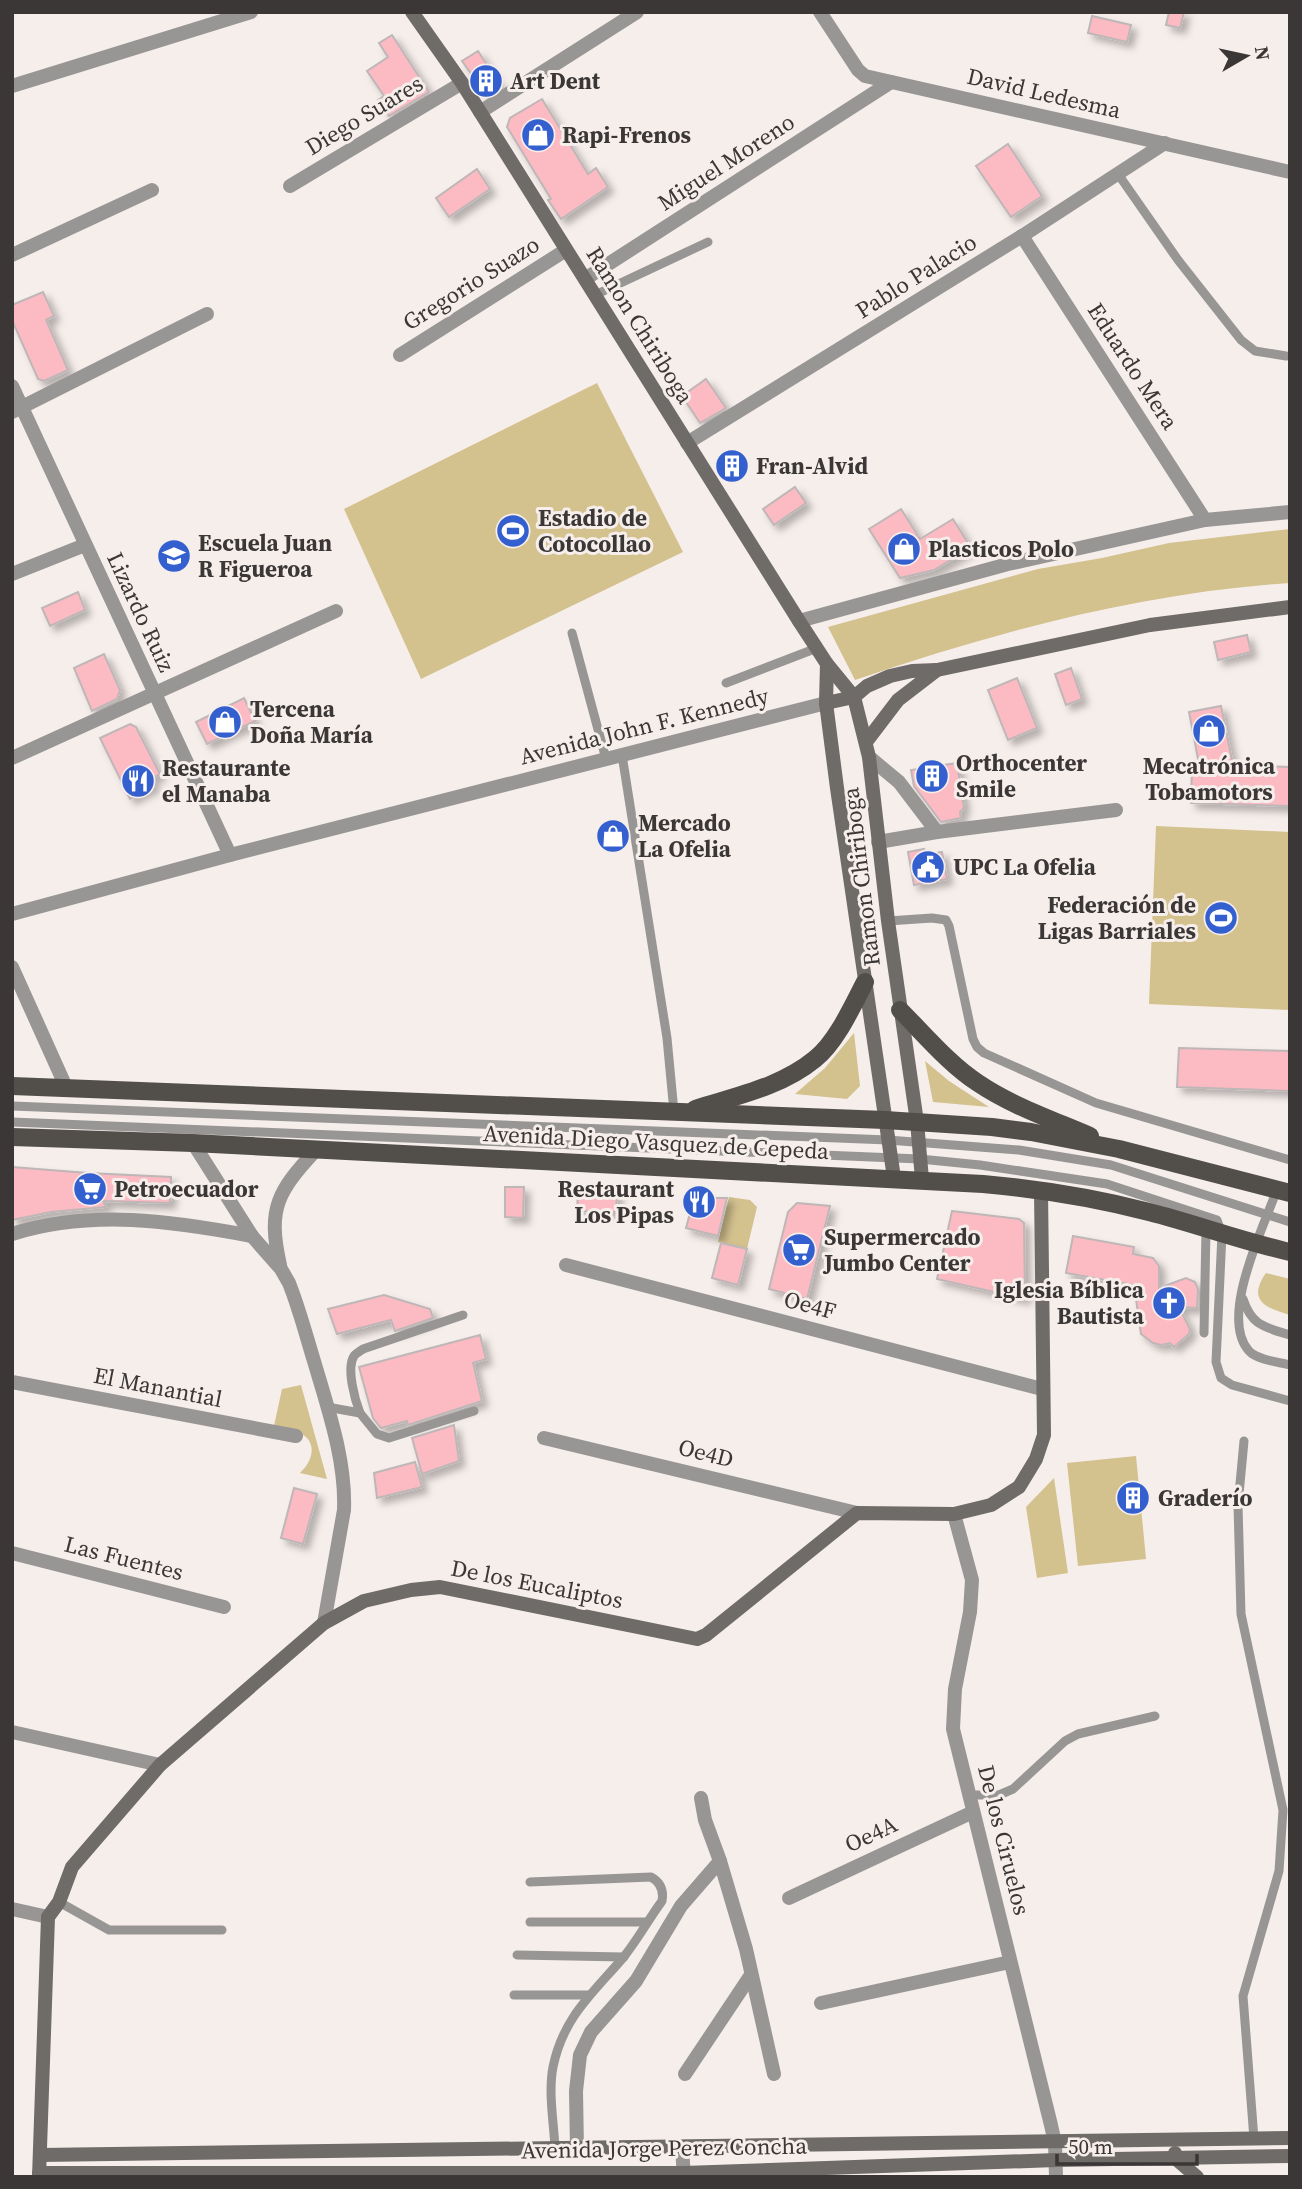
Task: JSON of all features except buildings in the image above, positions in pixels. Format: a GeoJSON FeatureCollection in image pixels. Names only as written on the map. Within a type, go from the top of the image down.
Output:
{"type":"FeatureCollection","features":[{"type":"Feature","properties":{"kind":"main road"},"geometry":{"type":"LineString","coordinates":[[679,1112],[784,1080],[817,1058],[846,1020],[865,982]]}},
{"type":"Feature","properties":{"kind":"main road"},"geometry":{"type":"LineString","coordinates":[[900,1010],[952,1063],[978,1083],[1018,1105],[1119,1149]]}},
{"type":"Feature","properties":{"kind":"main road","name":"Avenida Diego Vasquez de Cepeda"},"geometry":{"type":"LineString","coordinates":[[12,1086],[886,1120],[992,1127],[1119,1149],[1283,1191]]}},
{"type":"Feature","properties":{"kind":"main road","name":"Avenida Diego Vasquez de Cepeda"},"geometry":{"type":"LineString","coordinates":[[12,1137],[192,1143],[894,1178],[1041,1190],[1149,1212],[1290,1252]]}},
{"type":"Feature","properties":{"kind":"street"},"geometry":{"type":"LineString","coordinates":[[12,86],[251,12]]}},
{"type":"Feature","properties":{"kind":"street","name":"Ramon Chiriboga"},"geometry":{"type":"LineString","coordinates":[[412,12],[462,83],[799,621],[827,664],[855,697],[869,757],[888,921],[917,1122],[922,1180]]}},
{"type":"Feature","properties":{"kind":"street"},"geometry":{"type":"LineString","coordinates":[[480,112],[637,12]]}},
{"type":"Feature","properties":{"kind":"street","name":"David Ledesma"},"geometry":{"type":"LineString","coordinates":[[820,12],[858,71],[864,76],[1290,172]]}},
{"type":"Feature","properties":{"kind":"street","name":"Miguel Moreno"},"geometry":{"type":"LineString","coordinates":[[585,279],[891,82]]}},
{"type":"Feature","properties":{"kind":"street","name":"Diego Suares"},"geometry":{"type":"LineString","coordinates":[[290,186],[462,83]]}},
{"type":"Feature","properties":{"kind":"street","name":"Pablo Palacio"},"geometry":{"type":"LineString","coordinates":[[687,443],[1022,236],[1166,143]]}},
{"type":"Feature","properties":{"kind":"street"},"geometry":{"type":"LineString","coordinates":[[12,255],[152,190]]}},
{"type":"Feature","properties":{"kind":"street","name":"Eduardo Mera"},"geometry":{"type":"LineString","coordinates":[[1022,236],[1205,520]]}},
{"type":"Feature","properties":{"kind":"street","name":"Gregorio Suazo"},"geometry":{"type":"LineString","coordinates":[[400,355],[566,250]]}},
{"type":"Feature","properties":{"kind":"street"},"geometry":{"type":"LineString","coordinates":[[17,410],[207,314]]}},
{"type":"Feature","properties":{"kind":"street","name":"Lizardo Ruiz"},"geometry":{"type":"LineString","coordinates":[[12,386],[17,410],[85,545],[230,855]]}},
{"type":"Feature","properties":{"kind":"street"},"geometry":{"type":"LineString","coordinates":[[799,621],[1008,564],[1205,520],[1290,512]]}},
{"type":"Feature","properties":{"kind":"street"},"geometry":{"type":"LineString","coordinates":[[12,574],[85,545]]}},
{"type":"Feature","properties":{"kind":"street","name":"Avenida John F. Kennedy"},"geometry":{"type":"LineString","coordinates":[[12,914],[230,855],[855,697],[867,686],[890,676],[912,671],[937,670],[1150,625],[1290,607]]}},
{"type":"Feature","properties":{"kind":"street"},"geometry":{"type":"LineString","coordinates":[[12,758],[336,611]]}},
{"type":"Feature","properties":{"kind":"street","name":"Ramon Chiriboga"},"geometry":{"type":"LineString","coordinates":[[827,664],[826,703],[894,1178]]}},
{"type":"Feature","properties":{"kind":"street"},"geometry":{"type":"LineString","coordinates":[[866,742],[898,700],[937,670]]}},
{"type":"Feature","properties":{"kind":"street"},"geometry":{"type":"LineString","coordinates":[[869,757],[899,782],[937,832]]}},
{"type":"Feature","properties":{"kind":"street"},"geometry":{"type":"LineString","coordinates":[[878,842],[1116,810]]}},
{"type":"Feature","properties":{"kind":"street"},"geometry":{"type":"LineString","coordinates":[[12,967],[66,1087]]}},
{"type":"Feature","properties":{"kind":"street"},"geometry":{"type":"LineString","coordinates":[[192,1143],[252,1236],[281,1269],[294,1295],[327,1407],[345,1494],[324,1623]]}},
{"type":"Feature","properties":{"kind":"street"},"geometry":{"type":"LineString","coordinates":[[281,1269],[274,1234],[275,1213],[280,1196],[291,1177],[316,1150]]}},
{"type":"Feature","properties":{"kind":"street"},"geometry":{"type":"LineString","coordinates":[[857,1513],[954,1514],[991,1505],[1018,1487],[1036,1459],[1044,1435],[1041,1190]]}},
{"type":"Feature","properties":{"kind":"street"},"geometry":{"type":"LineString","coordinates":[[12,1234],[35,1227],[118,1218],[207,1227],[252,1236]]}},
{"type":"Feature","properties":{"kind":"street","name":"Oe4F"},"geometry":{"type":"LineString","coordinates":[[566,1265],[1042,1389]]}},
{"type":"Feature","properties":{"kind":"street","name":"El Manantial"},"geometry":{"type":"LineString","coordinates":[[12,1382],[296,1436]]}},
{"type":"Feature","properties":{"kind":"street","name":"Oe4D"},"geometry":{"type":"LineString","coordinates":[[544,1438],[857,1513]]}},
{"type":"Feature","properties":{"kind":"street","name":"De los Eucaliptos"},"geometry":{"type":"LineString","coordinates":[[48,1917],[59,1902],[72,1867],[160,1765],[324,1623],[364,1601],[411,1590],[440,1587],[697,1639],[706,1635],[857,1513]]}},
{"type":"Feature","properties":{"kind":"street","name":"De los Ciruelos"},"geometry":{"type":"LineString","coordinates":[[954,1514],[972,1580],[970,1612],[955,1689],[953,1729],[1055,2143],[1056,2177]]}},
{"type":"Feature","properties":{"kind":"street","name":"Las Fuentes"},"geometry":{"type":"LineString","coordinates":[[12,1553],[224,1607]]}},
{"type":"Feature","properties":{"kind":"street"},"geometry":{"type":"LineString","coordinates":[[12,1732],[160,1765]]}},
{"type":"Feature","properties":{"kind":"street"},"geometry":{"type":"LineString","coordinates":[[701,1798],[705,1820],[720,1861],[751,1975],[774,2074]]}},
{"type":"Feature","properties":{"kind":"street","name":"Oe4A"},"geometry":{"type":"LineString","coordinates":[[789,1898],[973,1812]]}},
{"type":"Feature","properties":{"kind":"street"},"geometry":{"type":"LineString","coordinates":[[577,2149],[576,2091],[580,2055],[591,2032],[636,1981],[681,1906],[720,1861]]}},
{"type":"Feature","properties":{"kind":"street"},"geometry":{"type":"LineString","coordinates":[[12,1909],[48,1917],[39,2175]]}},
{"type":"Feature","properties":{"kind":"street"},"geometry":{"type":"LineString","coordinates":[[821,2003],[1010,1962]]}},
{"type":"Feature","properties":{"kind":"street"},"geometry":{"type":"LineString","coordinates":[[685,2074],[751,1975]]}},
{"type":"Feature","properties":{"kind":"street","name":"Avenida Jorge Perez Concha"},"geometry":{"type":"LineString","coordinates":[[40,2155],[1290,2138]]}},
{"type":"Feature","properties":{"kind":"street"},"geometry":{"type":"LineString","coordinates":[[1174,2140],[1175,2158],[1197,2177]]}},
{"type":"Feature","properties":{"kind":"street"},"geometry":{"type":"LineString","coordinates":[[682,2148],[684,2175]]}},
{"type":"Feature","properties":{"kind":"street","name":"Avenida Jorge Perez Concha"},"geometry":{"type":"LineString","coordinates":[[39,2175],[684,2175],[804,2173],[1056,2161],[1290,2156]]}},
{"type":"Feature","properties":{"kind":"lane"},"geometry":{"type":"LineString","coordinates":[[1118,174],[1178,260],[1241,340],[1255,351],[1286,356]]}},
{"type":"Feature","properties":{"kind":"lane"},"geometry":{"type":"LineString","coordinates":[[595,295],[708,242]]}},
{"type":"Feature","properties":{"kind":"lane"},"geometry":{"type":"LineString","coordinates":[[572,633],[606,760]]}},
{"type":"Feature","properties":{"kind":"lane"},"geometry":{"type":"LineString","coordinates":[[726,683],[817,648]]}},
{"type":"Feature","properties":{"kind":"lane"},"geometry":{"type":"LineString","coordinates":[[622,755],[679,1112]]}},
{"type":"Feature","properties":{"kind":"lane"},"geometry":{"type":"LineString","coordinates":[[888,921],[932,918],[946,920],[973,1039],[984,1053],[1096,1103],[1290,1160]]}},
{"type":"Feature","properties":{"kind":"lane"},"geometry":{"type":"LineString","coordinates":[[12,1106],[888,1140],[1019,1150],[1111,1165],[1290,1222]]}},
{"type":"Feature","properties":{"kind":"lane"},"geometry":{"type":"LineString","coordinates":[[12,1122],[920,1159],[1107,1184],[1217,1220],[1205,1333]]}},
{"type":"Feature","properties":{"kind":"lane"},"geometry":{"type":"LineString","coordinates":[[1283,1191],[1268,1215],[1241,1290],[1239,1327],[1248,1351],[1290,1365]]}},
{"type":"Feature","properties":{"kind":"lane"},"geometry":{"type":"LineString","coordinates":[[1214,1231],[1216,1362],[1219,1373],[1232,1385],[1290,1401]]}},
{"type":"Feature","properties":{"kind":"lane"},"geometry":{"type":"LineString","coordinates":[[1241,1290],[1254,1321],[1265,1328],[1290,1335]]}},
{"type":"Feature","properties":{"kind":"lane"},"geometry":{"type":"LineString","coordinates":[[463,1315],[363,1349],[355,1355],[352,1364],[353,1385],[360,1413],[377,1434],[388,1438],[474,1411]]}},
{"type":"Feature","properties":{"kind":"lane"},"geometry":{"type":"LineString","coordinates":[[327,1407],[360,1413]]}},
{"type":"Feature","properties":{"kind":"lane"},"geometry":{"type":"LineString","coordinates":[[1244,1441],[1238,1505],[1241,1614],[1283,1810],[1279,1871],[1243,1996],[1254,2139]]}},
{"type":"Feature","properties":{"kind":"lane"},"geometry":{"type":"LineString","coordinates":[[969,1795],[999,1795],[1013,1789],[1065,1741],[1078,1734],[1155,1716]]}},
{"type":"Feature","properties":{"kind":"lane"},"geometry":{"type":"LineString","coordinates":[[530,1882],[650,1877],[657,1880],[663,1895],[662,1901],[624,1957],[588,1995],[569,2022],[553,2068],[555,2149]]}},
{"type":"Feature","properties":{"kind":"lane"},"geometry":{"type":"LineString","coordinates":[[59,1902],[108,1930],[222,1930]]}},
{"type":"Feature","properties":{"kind":"lane"},"geometry":{"type":"LineString","coordinates":[[530,1922],[646,1922]]}},
{"type":"Feature","properties":{"kind":"lane"},"geometry":{"type":"LineString","coordinates":[[517,1955],[624,1957]]}},
{"type":"Feature","properties":{"kind":"lane"},"geometry":{"type":"LineString","coordinates":[[514,1995],[588,1995]]}},
{"type":"Feature","properties":{"kind":"shaded area","name":"Estadio de Cotocollao"},"geometry":{"type":"Polygon","coordinates":[[[597,383],[683,552],[421,679],[344,509],[597,383]]]}},
{"type":"Feature","properties":{"kind":"shaded area"},"geometry":{"type":"Polygon","coordinates":[[[1290,529],[1290,583],[1179,596],[1069,617],[961,646],[855,680],[828,627],[1038,569],[1169,543],[1290,529]]]}},
{"type":"Feature","properties":{"kind":"shaded area","name":"Federación de Ligas Barriales"},"geometry":{"type":"Polygon","coordinates":[[[1156,826],[1290,832],[1290,1010],[1149,1004],[1156,826]]]}},
{"type":"Feature","properties":{"kind":"shaded area"},"geometry":{"type":"Polygon","coordinates":[[[854,1033],[860,1086],[847,1099],[795,1094],[825,1068],[854,1033]]]}},
{"type":"Feature","properties":{"kind":"shaded area"},"geometry":{"type":"Polygon","coordinates":[[[925,1061],[949,1081],[989,1107],[933,1102],[925,1061]]]}},
{"type":"Feature","properties":{"kind":"shaded area"},"geometry":{"type":"Polygon","coordinates":[[[729,1197],[750,1200],[757,1207],[747,1249],[718,1242],[729,1197]]]}},
{"type":"Feature","properties":{"kind":"shaded area"},"geometry":{"type":"Polygon","coordinates":[[[1266,1273],[1290,1279],[1290,1315],[1261,1302],[1258,1290],[1266,1273]]]}},
{"type":"Feature","properties":{"kind":"shaded area"},"geometry":{"type":"Polygon","coordinates":[[[301,1385],[327,1479],[300,1473],[308,1464],[312,1453],[307,1438],[299,1432],[274,1426],[282,1389],[301,1385]]]}},
{"type":"Feature","properties":{"kind":"shaded area"},"geometry":{"type":"Polygon","coordinates":[[[1136,1456],[1146,1559],[1078,1566],[1067,1463],[1136,1456]]]}},
{"type":"Feature","properties":{"kind":"shaded area"},"geometry":{"type":"Polygon","coordinates":[[[1054,1478],[1068,1573],[1037,1578],[1026,1507],[1054,1478]]]}},
{"type":"Feature","properties":{"kind":"place","name":"Art Dent"},"geometry":{"type":"Point","coordinates":[486,81]}},
{"type":"Feature","properties":{"kind":"place","name":"Rapi-Frenos"},"geometry":{"type":"Point","coordinates":[538,135]}},
{"type":"Feature","properties":{"kind":"place","name":"Fran-Alvid"},"geometry":{"type":"Point","coordinates":[732,466]}},
{"type":"Feature","properties":{"kind":"place","name":"Estadio de Cotocollao"},"geometry":{"type":"Point","coordinates":[513,531]}},
{"type":"Feature","properties":{"kind":"place","name":"Plasticos Polo"},"geometry":{"type":"Point","coordinates":[904,549]}},
{"type":"Feature","properties":{"kind":"place","name":"Escuela Juan R Figueroa"},"geometry":{"type":"Point","coordinates":[174,556]}},
{"type":"Feature","properties":{"kind":"place","name":"Tercena Doña María"},"geometry":{"type":"Point","coordinates":[225,722]}},
{"type":"Feature","properties":{"kind":"place","name":"Mecatrónica Tobamotors"},"geometry":{"type":"Point","coordinates":[1209,731]}},
{"type":"Feature","properties":{"kind":"place","name":"Orthocenter Smile"},"geometry":{"type":"Point","coordinates":[932,776]}},
{"type":"Feature","properties":{"kind":"place","name":"Restaurante el Manaba"},"geometry":{"type":"Point","coordinates":[138,781]}},
{"type":"Feature","properties":{"kind":"place","name":"Mercado La Ofelia"},"geometry":{"type":"Point","coordinates":[613,836]}},
{"type":"Feature","properties":{"kind":"place","name":"UPC La Ofelia"},"geometry":{"type":"Point","coordinates":[928,867]}},
{"type":"Feature","properties":{"kind":"place","name":"Federación de Ligas Barriales"},"geometry":{"type":"Point","coordinates":[1221,918]}},
{"type":"Feature","properties":{"kind":"place","name":"Petroecuador"},"geometry":{"type":"Point","coordinates":[90,1189]}},
{"type":"Feature","properties":{"kind":"place","name":"Restaurant Los Pipas"},"geometry":{"type":"Point","coordinates":[699,1202]}},
{"type":"Feature","properties":{"kind":"place","name":"Supermercado Jumbo Center"},"geometry":{"type":"Point","coordinates":[799,1250]}},
{"type":"Feature","properties":{"kind":"place","name":"Iglesia Bíblica Bautista"},"geometry":{"type":"Point","coordinates":[1169,1303]}},
{"type":"Feature","properties":{"kind":"place","name":"Graderío"},"geometry":{"type":"Point","coordinates":[1133,1498]}}]}
